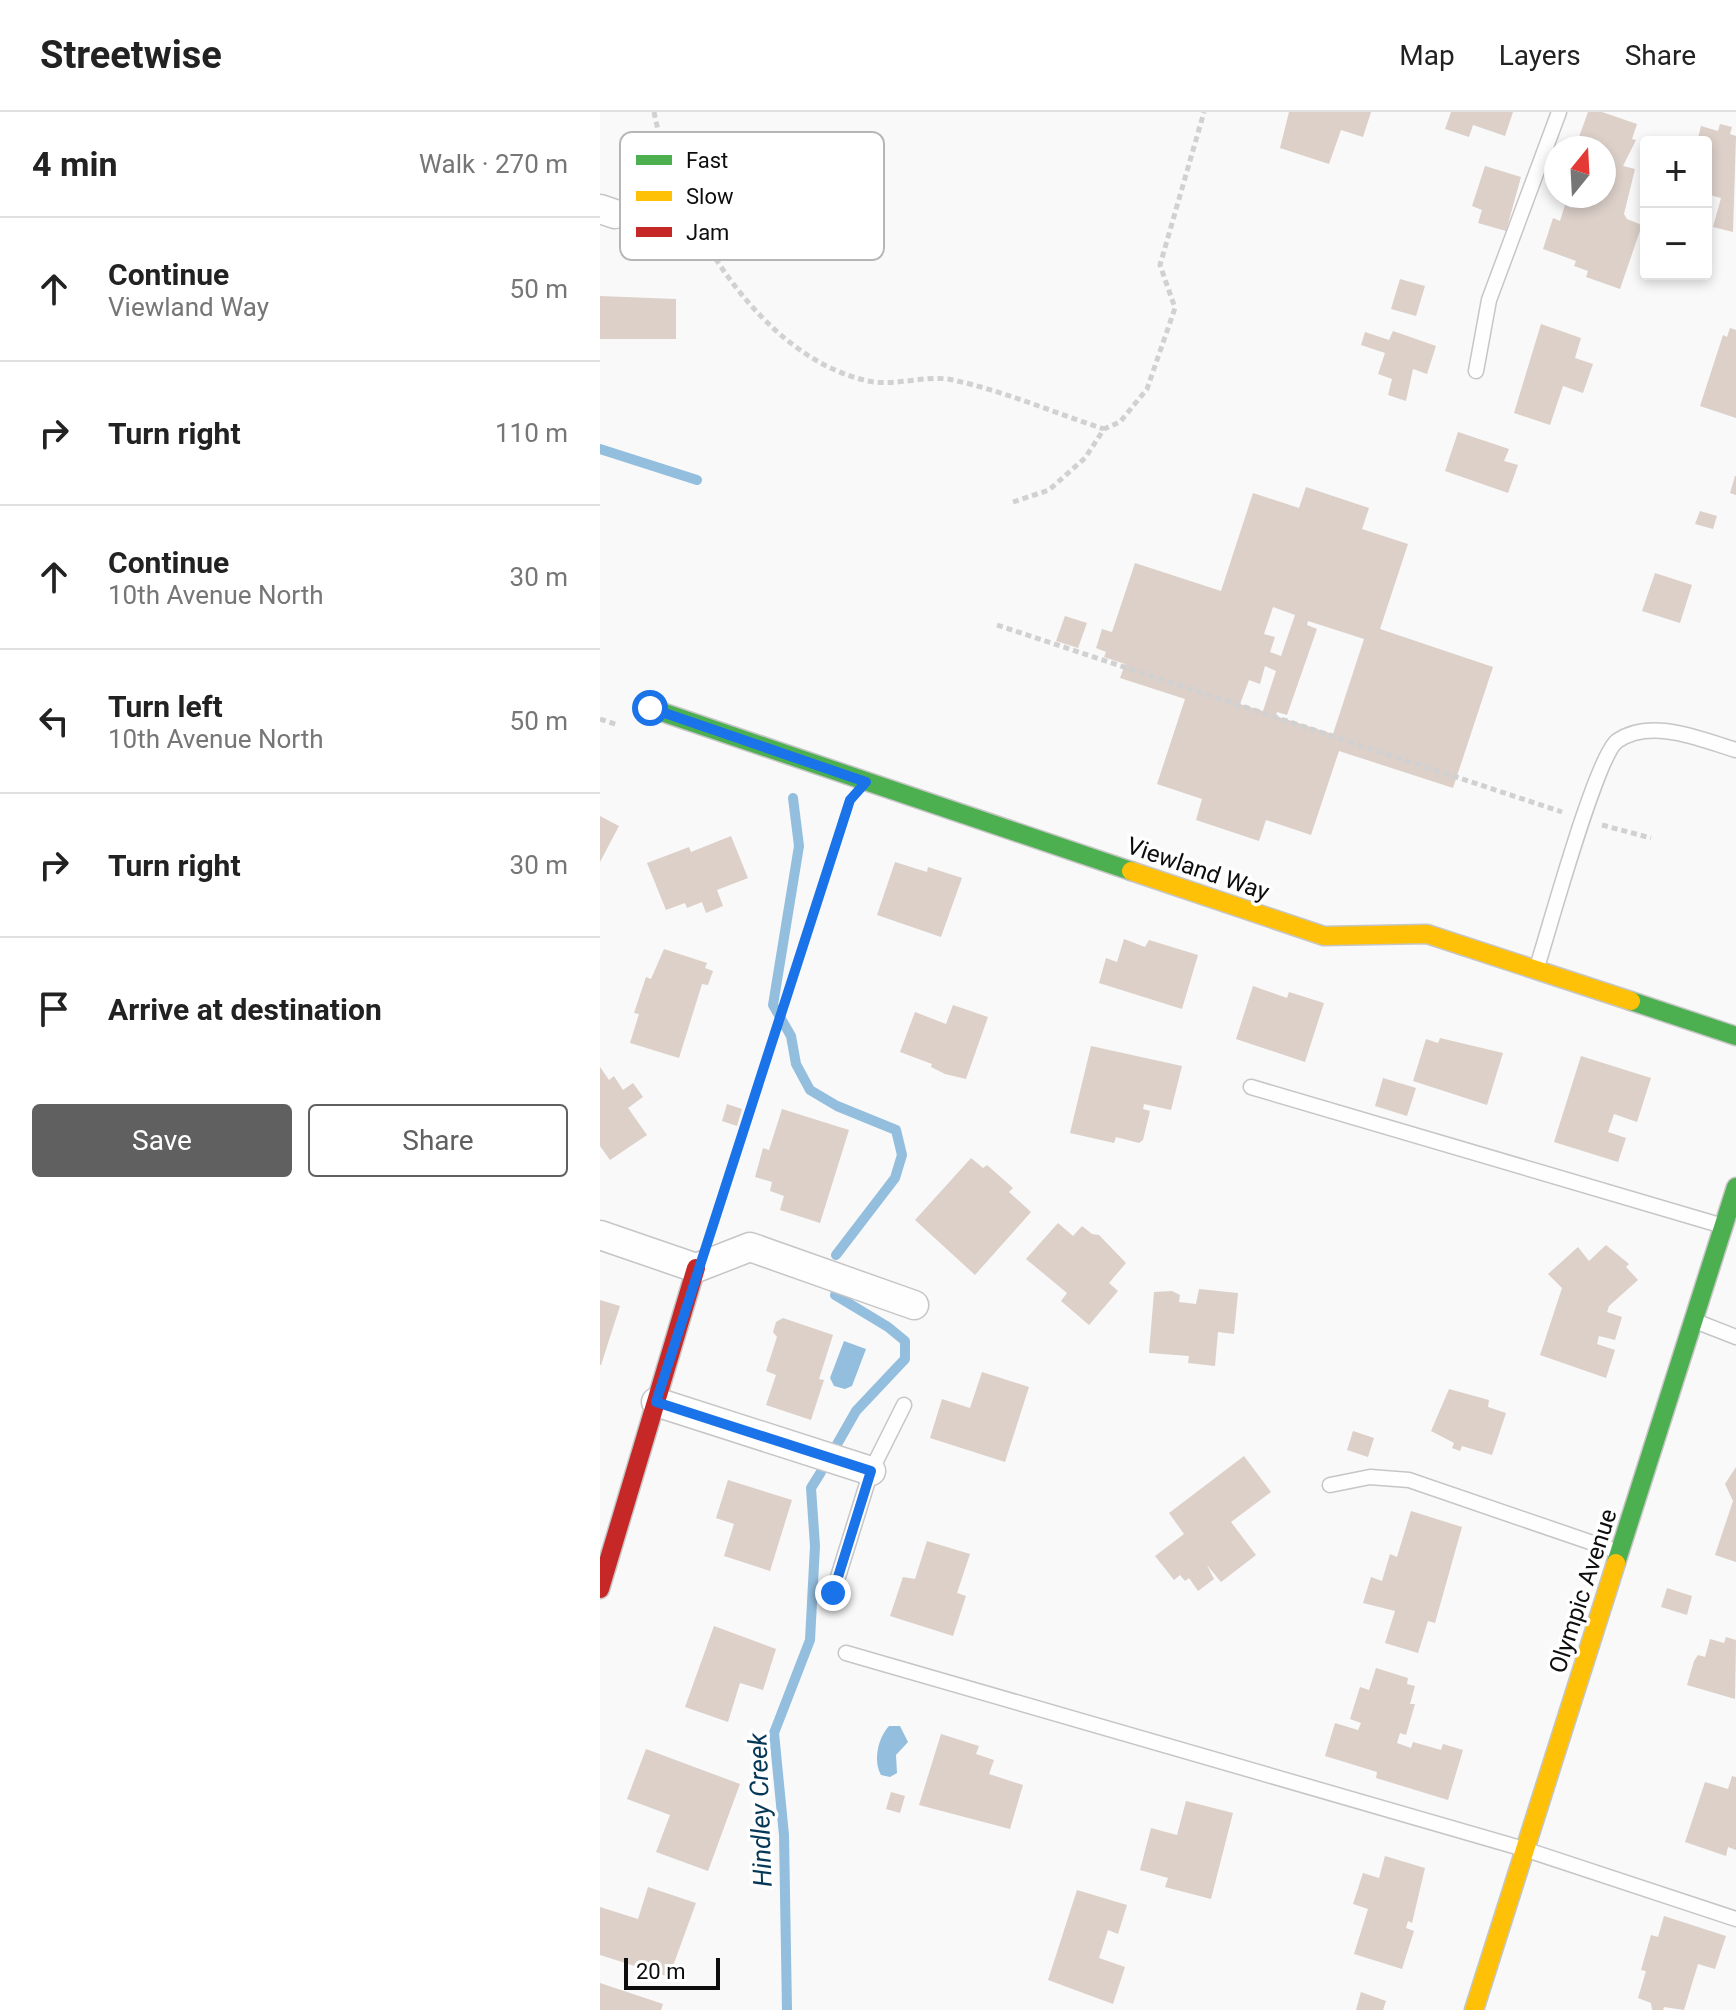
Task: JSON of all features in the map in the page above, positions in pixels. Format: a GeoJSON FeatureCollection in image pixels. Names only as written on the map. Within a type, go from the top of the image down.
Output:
{"type":"FeatureCollection","features":[{"type":"Feature","properties":{"kind":"street","name":"Viewland Way"},"geometry":{"type":"LineString","coordinates":[[650,708],[1324,936],[1427,934],[1736,1036]]}},
{"type":"Feature","properties":{"kind":"street","name":"Olympic Avenue"},"geometry":{"type":"LineString","coordinates":[[1474,2010],[1736,1187]]}},
{"type":"Feature","properties":{"kind":"street"},"geometry":{"type":"LineString","coordinates":[[600,1235],[696,1268],[750,1247],[914,1305]]}},
{"type":"Feature","properties":{"kind":"street"},"geometry":{"type":"LineString","coordinates":[[600,1589],[696,1268]]}},
{"type":"Feature","properties":{"kind":"street"},"geometry":{"type":"LineString","coordinates":[[656,1402],[871,1471]]}},
{"type":"Feature","properties":{"kind":"lane"},"geometry":{"type":"LineString","coordinates":[[1476,371],[1489,300],[1559,112]]}},
{"type":"Feature","properties":{"kind":"lane"},"geometry":{"type":"LineString","coordinates":[[1536,970],[1598,771],[1617,742],[1648,731],[1685,734],[1736,750]]}},
{"type":"Feature","properties":{"kind":"lane"},"geometry":{"type":"LineString","coordinates":[[1251,1087],[1723,1227]]}},
{"type":"Feature","properties":{"kind":"lane"},"geometry":{"type":"LineString","coordinates":[[1694,1321],[1736,1337]]}},
{"type":"Feature","properties":{"kind":"lane"},"geometry":{"type":"LineString","coordinates":[[833,1593],[871,1471],[904,1405]]}},
{"type":"Feature","properties":{"kind":"lane"},"geometry":{"type":"LineString","coordinates":[[1330,1485],[1370,1477],[1409,1480],[1621,1553]]}},
{"type":"Feature","properties":{"kind":"lane"},"geometry":{"type":"LineString","coordinates":[[846,1653],[1524,1849],[1736,1919]]}},
{"type":"Feature","properties":{"kind":"path"},"geometry":{"type":"LineString","coordinates":[[654,112],[658,132]]}},
{"type":"Feature","properties":{"kind":"path"},"geometry":{"type":"LineString","coordinates":[[1013,502],[1049,490],[1085,458],[1104,429],[1120,422],[1147,389],[1175,308],[1160,265],[1204,112]]}},
{"type":"Feature","properties":{"kind":"path"},"geometry":{"type":"LineString","coordinates":[[721,260],[760,317],[794,345],[830,366],[868,381],[950,379],[1104,429]]}},
{"type":"Feature","properties":{"kind":"path"},"geometry":{"type":"LineString","coordinates":[[997,625],[1584,820],[1651,838]]}},
{"type":"Feature","properties":{"kind":"path"},"geometry":{"type":"LineString","coordinates":[[696,1268],[850,800],[866,782]]}},
{"type":"Feature","properties":{"kind":"water"},"geometry":{"type":"Polygon","coordinates":[[[844,1341],[866,1349],[852,1386],[845,1389],[834,1386],[830,1378],[844,1341]]]}},
{"type":"Feature","properties":{"kind":"water"},"geometry":{"type":"Polygon","coordinates":[[[889,1726],[900,1726],[908,1742],[896,1755],[897,1773],[890,1777],[881,1775],[877,1756],[889,1726]]]}},
{"type":"Feature","properties":{"kind":"building"},"geometry":{"type":"Polygon","coordinates":[[[1289,112],[1371,112],[1363,137],[1341,130],[1329,164],[1280,148],[1289,112]]]}},
{"type":"Feature","properties":{"kind":"building"},"geometry":{"type":"Polygon","coordinates":[[[1451,112],[1513,112],[1505,136],[1473,125],[1469,137],[1445,129],[1451,112]]]}},
{"type":"Feature","properties":{"kind":"building"},"geometry":{"type":"Polygon","coordinates":[[[1588,112],[1602,112],[1637,124],[1632,139],[1636,140],[1623,166],[1635,169],[1624,214],[1627,219],[1640,224],[1640,231],[1620,289],[1586,277],[1588,271],[1574,266],[1576,261],[1543,249],[1553,218],[1560,221],[1564,208],[1616,208],[1616,136],[1579,136],[1588,112]]]}},
{"type":"Feature","properties":{"kind":"building"},"geometry":{"type":"Polygon","coordinates":[[[1720,124],[1732,127],[1730,134],[1736,136],[1733,232],[1713,227],[1721,198],[1712,196],[1712,136],[1698,136],[1701,126],[1718,131],[1720,124]]]}},
{"type":"Feature","properties":{"kind":"building"},"geometry":{"type":"Polygon","coordinates":[[[1485,166],[1521,177],[1506,231],[1478,223],[1482,210],[1472,206],[1485,166]]]}},
{"type":"Feature","properties":{"kind":"building"},"geometry":{"type":"Polygon","coordinates":[[[1400,279],[1425,286],[1416,316],[1391,309],[1400,279]]]}},
{"type":"Feature","properties":{"kind":"building"},"geometry":{"type":"Polygon","coordinates":[[[600,296],[676,299],[676,339],[600,339],[600,296]]]}},
{"type":"Feature","properties":{"kind":"building"},"geometry":{"type":"Polygon","coordinates":[[[1541,324],[1581,338],[1575,358],[1593,364],[1583,393],[1563,386],[1550,425],[1514,413],[1541,324]]]}},
{"type":"Feature","properties":{"kind":"building"},"geometry":{"type":"Polygon","coordinates":[[[1730,328],[1736,330],[1736,418],[1700,406],[1723,335],[1727,337],[1730,328]]]}},
{"type":"Feature","properties":{"kind":"building"},"geometry":{"type":"Polygon","coordinates":[[[1393,331],[1436,346],[1427,374],[1413,369],[1406,401],[1388,395],[1392,379],[1378,374],[1385,353],[1361,345],[1365,332],[1389,340],[1393,331]]]}},
{"type":"Feature","properties":{"kind":"building"},"geometry":{"type":"Polygon","coordinates":[[[1458,432],[1509,449],[1504,461],[1518,465],[1508,493],[1445,471],[1458,432]]]}},
{"type":"Feature","properties":{"kind":"building"},"geometry":{"type":"Polygon","coordinates":[[[1736,476],[1736,495],[1730,493],[1736,476]]]}},
{"type":"Feature","properties":{"kind":"building"},"geometry":{"type":"Polygon","coordinates":[[[1306,487],[1369,508],[1362,529],[1408,544],[1380,629],[1493,667],[1453,788],[1339,751],[1311,835],[1266,820],[1259,841],[1196,820],[1202,799],[1157,784],[1185,699],[1120,678],[1125,664],[1104,657],[1106,652],[1096,648],[1102,629],[1112,632],[1135,563],[1221,591],[1253,493],[1299,508],[1306,487]],[[1273,607],[1264,634],[1275,637],[1270,652],[1281,656],[1295,615],[1273,607]],[[1308,621],[1307,625],[1317,629],[1287,715],[1277,712],[1276,716],[1333,734],[1364,639],[1308,621]],[[1265,666],[1260,684],[1249,680],[1240,704],[1263,711],[1276,671],[1265,666]]]}},
{"type":"Feature","properties":{"kind":"building"},"geometry":{"type":"Polygon","coordinates":[[[1700,511],[1717,516],[1713,529],[1695,524],[1700,511]]]}},
{"type":"Feature","properties":{"kind":"building"},"geometry":{"type":"Polygon","coordinates":[[[1655,573],[1692,585],[1680,623],[1642,611],[1655,573]]]}},
{"type":"Feature","properties":{"kind":"building"},"geometry":{"type":"Polygon","coordinates":[[[1065,616],[1087,623],[1078,648],[1056,641],[1065,616]]]}},
{"type":"Feature","properties":{"kind":"building"},"geometry":{"type":"Polygon","coordinates":[[[600,816],[619,826],[600,862],[600,816]]]}},
{"type":"Feature","properties":{"kind":"building"},"geometry":{"type":"Polygon","coordinates":[[[731,836],[748,878],[717,890],[723,906],[706,913],[702,902],[687,908],[685,903],[666,910],[647,863],[689,847],[691,852],[731,836]]]}},
{"type":"Feature","properties":{"kind":"building"},"geometry":{"type":"Polygon","coordinates":[[[895,862],[927,872],[928,867],[962,878],[941,937],[877,915],[895,862]]]}},
{"type":"Feature","properties":{"kind":"building"},"geometry":{"type":"Polygon","coordinates":[[[1124,939],[1145,947],[1149,940],[1198,955],[1182,1009],[1099,983],[1106,958],[1117,962],[1124,939]]]}},
{"type":"Feature","properties":{"kind":"building"},"geometry":{"type":"Polygon","coordinates":[[[664,949],[707,963],[705,968],[713,971],[708,985],[702,984],[679,1058],[630,1043],[639,1014],[634,1013],[646,977],[651,979],[664,949]]]}},
{"type":"Feature","properties":{"kind":"building"},"geometry":{"type":"Polygon","coordinates":[[[1253,986],[1287,998],[1289,992],[1324,1003],[1305,1062],[1236,1039],[1253,986]]]}},
{"type":"Feature","properties":{"kind":"building"},"geometry":{"type":"Polygon","coordinates":[[[953,1005],[988,1017],[966,1079],[945,1074],[931,1067],[932,1064],[900,1052],[915,1012],[946,1024],[953,1005]]]}},
{"type":"Feature","properties":{"kind":"building"},"geometry":{"type":"Polygon","coordinates":[[[1440,1038],[1503,1053],[1487,1105],[1413,1081],[1426,1039],[1438,1043],[1440,1038]]]}},
{"type":"Feature","properties":{"kind":"building"},"geometry":{"type":"Polygon","coordinates":[[[1091,1046],[1182,1066],[1171,1110],[1144,1104],[1143,1109],[1150,1111],[1143,1140],[1139,1143],[1116,1137],[1114,1143],[1070,1133],[1091,1046]]]}},
{"type":"Feature","properties":{"kind":"building"},"geometry":{"type":"Polygon","coordinates":[[[1581,1056],[1651,1078],[1637,1122],[1614,1114],[1608,1132],[1626,1138],[1618,1162],[1554,1142],[1581,1056]]]}},
{"type":"Feature","properties":{"kind":"building"},"geometry":{"type":"Polygon","coordinates":[[[600,1067],[609,1080],[614,1076],[623,1090],[633,1083],[643,1097],[628,1108],[647,1135],[610,1160],[600,1146],[600,1067]]]}},
{"type":"Feature","properties":{"kind":"building"},"geometry":{"type":"Polygon","coordinates":[[[1383,1078],[1416,1088],[1407,1116],[1375,1106],[1383,1078]]]}},
{"type":"Feature","properties":{"kind":"building"},"geometry":{"type":"Polygon","coordinates":[[[727,1104],[742,1109],[737,1126],[722,1121],[727,1104]]]}},
{"type":"Feature","properties":{"kind":"building"},"geometry":{"type":"Polygon","coordinates":[[[782,1109],[849,1130],[820,1223],[780,1210],[784,1196],[770,1191],[772,1182],[755,1177],[763,1148],[769,1150],[782,1109]]]}},
{"type":"Feature","properties":{"kind":"building"},"geometry":{"type":"Polygon","coordinates":[[[971,1158],[983,1168],[987,1165],[1013,1188],[1009,1192],[1031,1212],[975,1275],[915,1220],[971,1158]]]}},
{"type":"Feature","properties":{"kind":"building"},"geometry":{"type":"Polygon","coordinates":[[[1058,1223],[1073,1236],[1082,1226],[1099,1235],[1126,1263],[1109,1283],[1118,1291],[1089,1325],[1061,1301],[1067,1293],[1026,1259],[1058,1223]]]}},
{"type":"Feature","properties":{"kind":"building"},"geometry":{"type":"Polygon","coordinates":[[[1606,1245],[1629,1264],[1626,1267],[1638,1280],[1609,1306],[1607,1312],[1622,1317],[1615,1340],[1599,1336],[1597,1344],[1615,1350],[1606,1378],[1540,1355],[1562,1288],[1548,1274],[1578,1247],[1589,1261],[1606,1245]]]}},
{"type":"Feature","properties":{"kind":"building"},"geometry":{"type":"Polygon","coordinates":[[[1199,1289],[1238,1293],[1234,1334],[1218,1332],[1215,1366],[1188,1363],[1189,1356],[1149,1353],[1154,1292],[1172,1291],[1180,1295],[1179,1302],[1196,1304],[1199,1289]]]}},
{"type":"Feature","properties":{"kind":"building"},"geometry":{"type":"Polygon","coordinates":[[[600,1300],[620,1306],[601,1365],[600,1365],[600,1300]]]}},
{"type":"Feature","properties":{"kind":"building"},"geometry":{"type":"Polygon","coordinates":[[[783,1318],[833,1335],[819,1379],[824,1380],[811,1420],[766,1405],[776,1375],[766,1371],[777,1337],[773,1332],[776,1322],[783,1318]]]}},
{"type":"Feature","properties":{"kind":"building"},"geometry":{"type":"Polygon","coordinates":[[[982,1372],[1029,1387],[1005,1462],[930,1438],[942,1399],[970,1408],[982,1372]]]}},
{"type":"Feature","properties":{"kind":"building"},"geometry":{"type":"Polygon","coordinates":[[[1449,1389],[1489,1400],[1488,1407],[1506,1413],[1492,1455],[1462,1446],[1460,1451],[1452,1448],[1454,1443],[1431,1431],[1449,1389]]]}},
{"type":"Feature","properties":{"kind":"building"},"geometry":{"type":"Polygon","coordinates":[[[1353,1431],[1374,1438],[1368,1457],[1347,1450],[1353,1431]]]}},
{"type":"Feature","properties":{"kind":"building"},"geometry":{"type":"Polygon","coordinates":[[[1244,1456],[1271,1492],[1231,1522],[1256,1555],[1221,1582],[1207,1565],[1214,1579],[1198,1591],[1189,1578],[1185,1581],[1180,1575],[1174,1580],[1155,1556],[1184,1534],[1169,1513],[1244,1456]]]}},
{"type":"Feature","properties":{"kind":"building"},"geometry":{"type":"Polygon","coordinates":[[[1736,1467],[1736,1562],[1715,1555],[1733,1501],[1725,1484],[1736,1467]]]}},
{"type":"Feature","properties":{"kind":"building"},"geometry":{"type":"Polygon","coordinates":[[[728,1480],[792,1500],[770,1571],[724,1556],[734,1524],[716,1518],[728,1480]]]}},
{"type":"Feature","properties":{"kind":"building"},"geometry":{"type":"Polygon","coordinates":[[[1411,1511],[1462,1527],[1435,1623],[1428,1621],[1418,1653],[1385,1643],[1395,1611],[1363,1603],[1371,1577],[1382,1581],[1390,1554],[1397,1557],[1411,1511]]]}},
{"type":"Feature","properties":{"kind":"building"},"geometry":{"type":"Polygon","coordinates":[[[927,1541],[970,1554],[957,1593],[966,1596],[953,1636],[890,1616],[903,1577],[915,1579],[927,1541]]]}},
{"type":"Feature","properties":{"kind":"building"},"geometry":{"type":"Polygon","coordinates":[[[1667,1588],[1692,1596],[1687,1615],[1661,1607],[1667,1588]]]}},
{"type":"Feature","properties":{"kind":"building"},"geometry":{"type":"Polygon","coordinates":[[[714,1626],[776,1649],[763,1690],[740,1683],[728,1722],[685,1707],[714,1626]]]}},
{"type":"Feature","properties":{"kind":"building"},"geometry":{"type":"Polygon","coordinates":[[[1726,1637],[1736,1640],[1735,1699],[1687,1685],[1694,1661],[1698,1655],[1705,1657],[1710,1639],[1724,1643],[1726,1637]]]}},
{"type":"Feature","properties":{"kind":"building"},"geometry":{"type":"Polygon","coordinates":[[[1376,1668],[1408,1678],[1407,1684],[1415,1686],[1410,1704],[1415,1704],[1406,1735],[1400,1733],[1397,1743],[1411,1748],[1413,1742],[1441,1750],[1443,1744],[1463,1750],[1448,1800],[1376,1778],[1377,1772],[1325,1756],[1335,1723],[1358,1730],[1361,1723],[1350,1719],[1360,1687],[1369,1690],[1376,1668]]]}},
{"type":"Feature","properties":{"kind":"building"},"geometry":{"type":"Polygon","coordinates":[[[941,1734],[979,1746],[976,1754],[994,1760],[989,1774],[1023,1785],[1010,1829],[919,1805],[941,1734]]]}},
{"type":"Feature","properties":{"kind":"building"},"geometry":{"type":"Polygon","coordinates":[[[646,1749],[740,1784],[708,1871],[656,1852],[670,1815],[627,1799],[646,1749]]]}},
{"type":"Feature","properties":{"kind":"building"},"geometry":{"type":"Polygon","coordinates":[[[1732,1776],[1736,1777],[1736,1850],[1728,1847],[1726,1856],[1685,1842],[1705,1782],[1728,1789],[1732,1776]]]}},
{"type":"Feature","properties":{"kind":"building"},"geometry":{"type":"Polygon","coordinates":[[[891,1792],[905,1796],[900,1813],[886,1809],[891,1792]]]}},
{"type":"Feature","properties":{"kind":"building"},"geometry":{"type":"Polygon","coordinates":[[[1186,1801],[1233,1813],[1211,1899],[1165,1887],[1168,1878],[1140,1870],[1151,1828],[1177,1835],[1186,1801]]]}},
{"type":"Feature","properties":{"kind":"building"},"geometry":{"type":"Polygon","coordinates":[[[1385,1856],[1425,1868],[1412,1923],[1408,1921],[1406,1928],[1414,1931],[1402,1969],[1354,1954],[1368,1909],[1353,1904],[1363,1873],[1379,1878],[1385,1856]]]}},
{"type":"Feature","properties":{"kind":"building"},"geometry":{"type":"Polygon","coordinates":[[[648,1887],[696,1903],[669,1977],[600,1955],[600,1907],[638,1919],[648,1887]]]}},
{"type":"Feature","properties":{"kind":"building"},"geometry":{"type":"Polygon","coordinates":[[[1077,1890],[1127,1905],[1118,1934],[1108,1930],[1099,1958],[1125,1967],[1113,2004],[1048,1980],[1077,1890]]]}},
{"type":"Feature","properties":{"kind":"building"},"geometry":{"type":"Polygon","coordinates":[[[1664,1916],[1726,1936],[1715,1969],[1698,1964],[1684,2010],[1664,2007],[1663,2010],[1652,2010],[1651,2003],[1638,1998],[1646,1971],[1641,1970],[1651,1935],[1658,1937],[1664,1916]]]}},
{"type":"Feature","properties":{"kind":"building"},"geometry":{"type":"Polygon","coordinates":[[[600,1983],[663,2004],[661,2010],[600,2010],[600,1983]]]}},
{"type":"Feature","properties":{"kind":"building"},"geometry":{"type":"Polygon","coordinates":[[[1361,1992],[1386,2001],[1383,2010],[1356,2010],[1361,1992]]]}},
{"type":"Feature","properties":{"kind":"waterway"},"geometry":{"type":"LineString","coordinates":[[600,449],[697,480]]}},
{"type":"Feature","properties":{"kind":"waterway"},"geometry":{"type":"LineString","coordinates":[[793,798],[799,846],[773,1005],[791,1036],[796,1064],[810,1090],[837,1106],[896,1130],[902,1155],[895,1178],[836,1255]]}},
{"type":"Feature","properties":{"kind":"waterway","name":"Hindley Creek"},"geometry":{"type":"LineString","coordinates":[[835,1295],[905,1341],[905,1359],[856,1411],[836,1446]]}},
{"type":"Feature","properties":{"kind":"waterway","name":"Hindley Creek"},"geometry":{"type":"LineString","coordinates":[[787,2010],[784,1835],[774,1733],[810,1640],[815,1546],[811,1488],[821,1472]]}},
{"type":"Feature","properties":{"kind":"traffic: fast"},"geometry":{"type":"LineString","coordinates":[[650,708],[1131,871]]}},
{"type":"Feature","properties":{"kind":"traffic: fast"},"geometry":{"type":"LineString","coordinates":[[1631,1001],[1736,1036]]}},
{"type":"Feature","properties":{"kind":"traffic: fast"},"geometry":{"type":"LineString","coordinates":[[1616,1563],[1736,1187]]}},
{"type":"Feature","properties":{"kind":"traffic: slow"},"geometry":{"type":"LineString","coordinates":[[1131,871],[1324,936],[1427,934],[1631,1001]]}},
{"type":"Feature","properties":{"kind":"traffic: slow"},"geometry":{"type":"LineString","coordinates":[[1474,2010],[1616,1563]]}},
{"type":"Feature","properties":{"kind":"traffic: jam"},"geometry":{"type":"LineString","coordinates":[[600,1589],[696,1268]]}},
{"type":"Feature","properties":{"kind":"route"},"geometry":{"type":"LineString","coordinates":[[650,708],[866,782],[850,800],[711,1231],[696,1268],[656,1402],[871,1471],[833,1593]]}}]}
